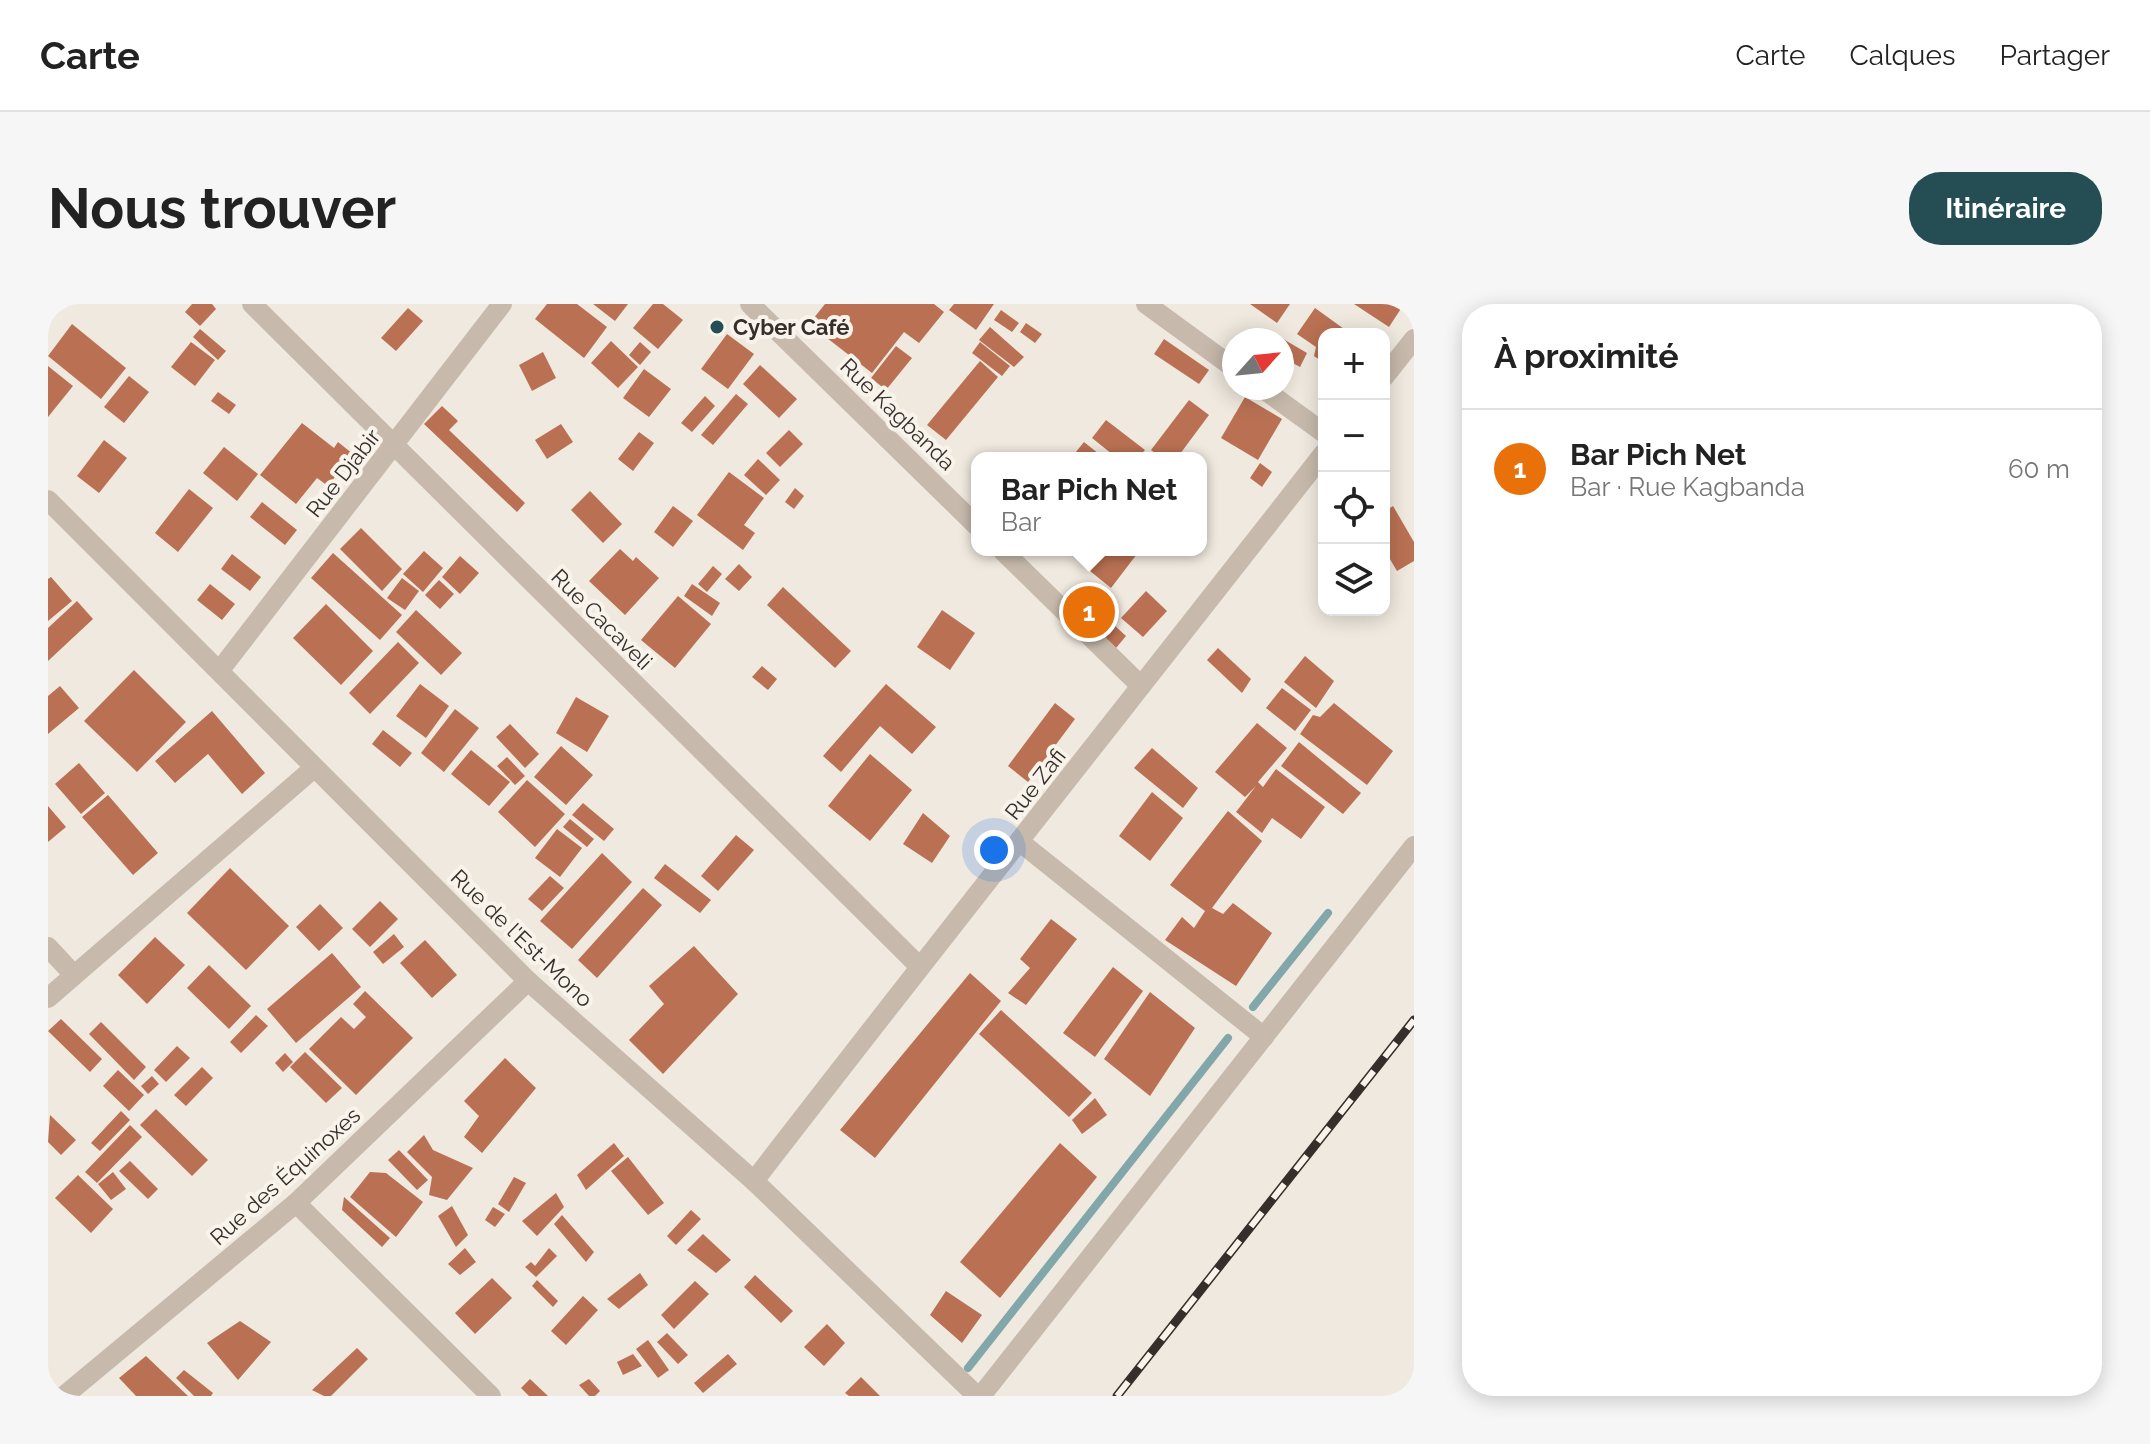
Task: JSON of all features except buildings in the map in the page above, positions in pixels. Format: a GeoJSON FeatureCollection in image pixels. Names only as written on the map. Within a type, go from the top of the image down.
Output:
{"type":"FeatureCollection","features":[{"type":"Feature","properties":{"kind":"street","name":"Rue Cacaveli"},"geometry":{"type":"LineString","coordinates":[[252,304],[919,966]]}},
{"type":"Feature","properties":{"kind":"street","name":"Rue Djabir"},"geometry":{"type":"LineString","coordinates":[[220,670],[502,304]]}},
{"type":"Feature","properties":{"kind":"street","name":"Rue Kagbanda"},"geometry":{"type":"LineString","coordinates":[[750,304],[971,520]]}},
{"type":"Feature","properties":{"kind":"street"},"geometry":{"type":"LineString","coordinates":[[1146,304],[1222,359]]}},
{"type":"Feature","properties":{"kind":"street"},"geometry":{"type":"LineString","coordinates":[[1390,369],[1414,339]]}},
{"type":"Feature","properties":{"kind":"street"},"geometry":{"type":"LineString","coordinates":[[1279,400],[1318,429]]}},
{"type":"Feature","properties":{"kind":"street","name":"Rue Zafi"},"geometry":{"type":"LineString","coordinates":[[754,1181],[919,966],[1020,842],[1318,461]]}},
{"type":"Feature","properties":{"kind":"street","name":"Rue de l'Est-Mono"},"geometry":{"type":"LineString","coordinates":[[48,500],[528,981],[754,1181],[979,1396]]}},
{"type":"Feature","properties":{"kind":"street"},"geometry":{"type":"LineString","coordinates":[[1008,556],[1141,686]]}},
{"type":"Feature","properties":{"kind":"street"},"geometry":{"type":"LineString","coordinates":[[48,998],[314,768]]}},
{"type":"Feature","properties":{"kind":"street"},"geometry":{"type":"LineString","coordinates":[[1020,842],[1264,1037]]}},
{"type":"Feature","properties":{"kind":"street"},"geometry":{"type":"LineString","coordinates":[[979,1396],[1414,846]]}},
{"type":"Feature","properties":{"kind":"street"},"geometry":{"type":"LineString","coordinates":[[48,947],[74,975]]}},
{"type":"Feature","properties":{"kind":"street","name":"Rue des Équinoxes"},"geometry":{"type":"LineString","coordinates":[[64,1396],[296,1203],[528,981]]}},
{"type":"Feature","properties":{"kind":"street"},"geometry":{"type":"LineString","coordinates":[[296,1203],[491,1396]]}},
{"type":"Feature","properties":{"kind":"waterway"},"geometry":{"type":"LineString","coordinates":[[1253,1007],[1328,913]]}},
{"type":"Feature","properties":{"kind":"waterway"},"geometry":{"type":"LineString","coordinates":[[968,1368],[1228,1038]]}},
{"type":"Feature","properties":{"kind":"railway"},"geometry":{"type":"LineString","coordinates":[[1117,1396],[1414,1020]]}},
{"type":"Feature","properties":{"kind":"place","name":"Cyber Café"},"geometry":{"type":"Point","coordinates":[717,327]}},
{"type":"Feature","properties":{"kind":"place","name":"Bar Pich Net"},"geometry":{"type":"Point","coordinates":[1089,612]}}]}
